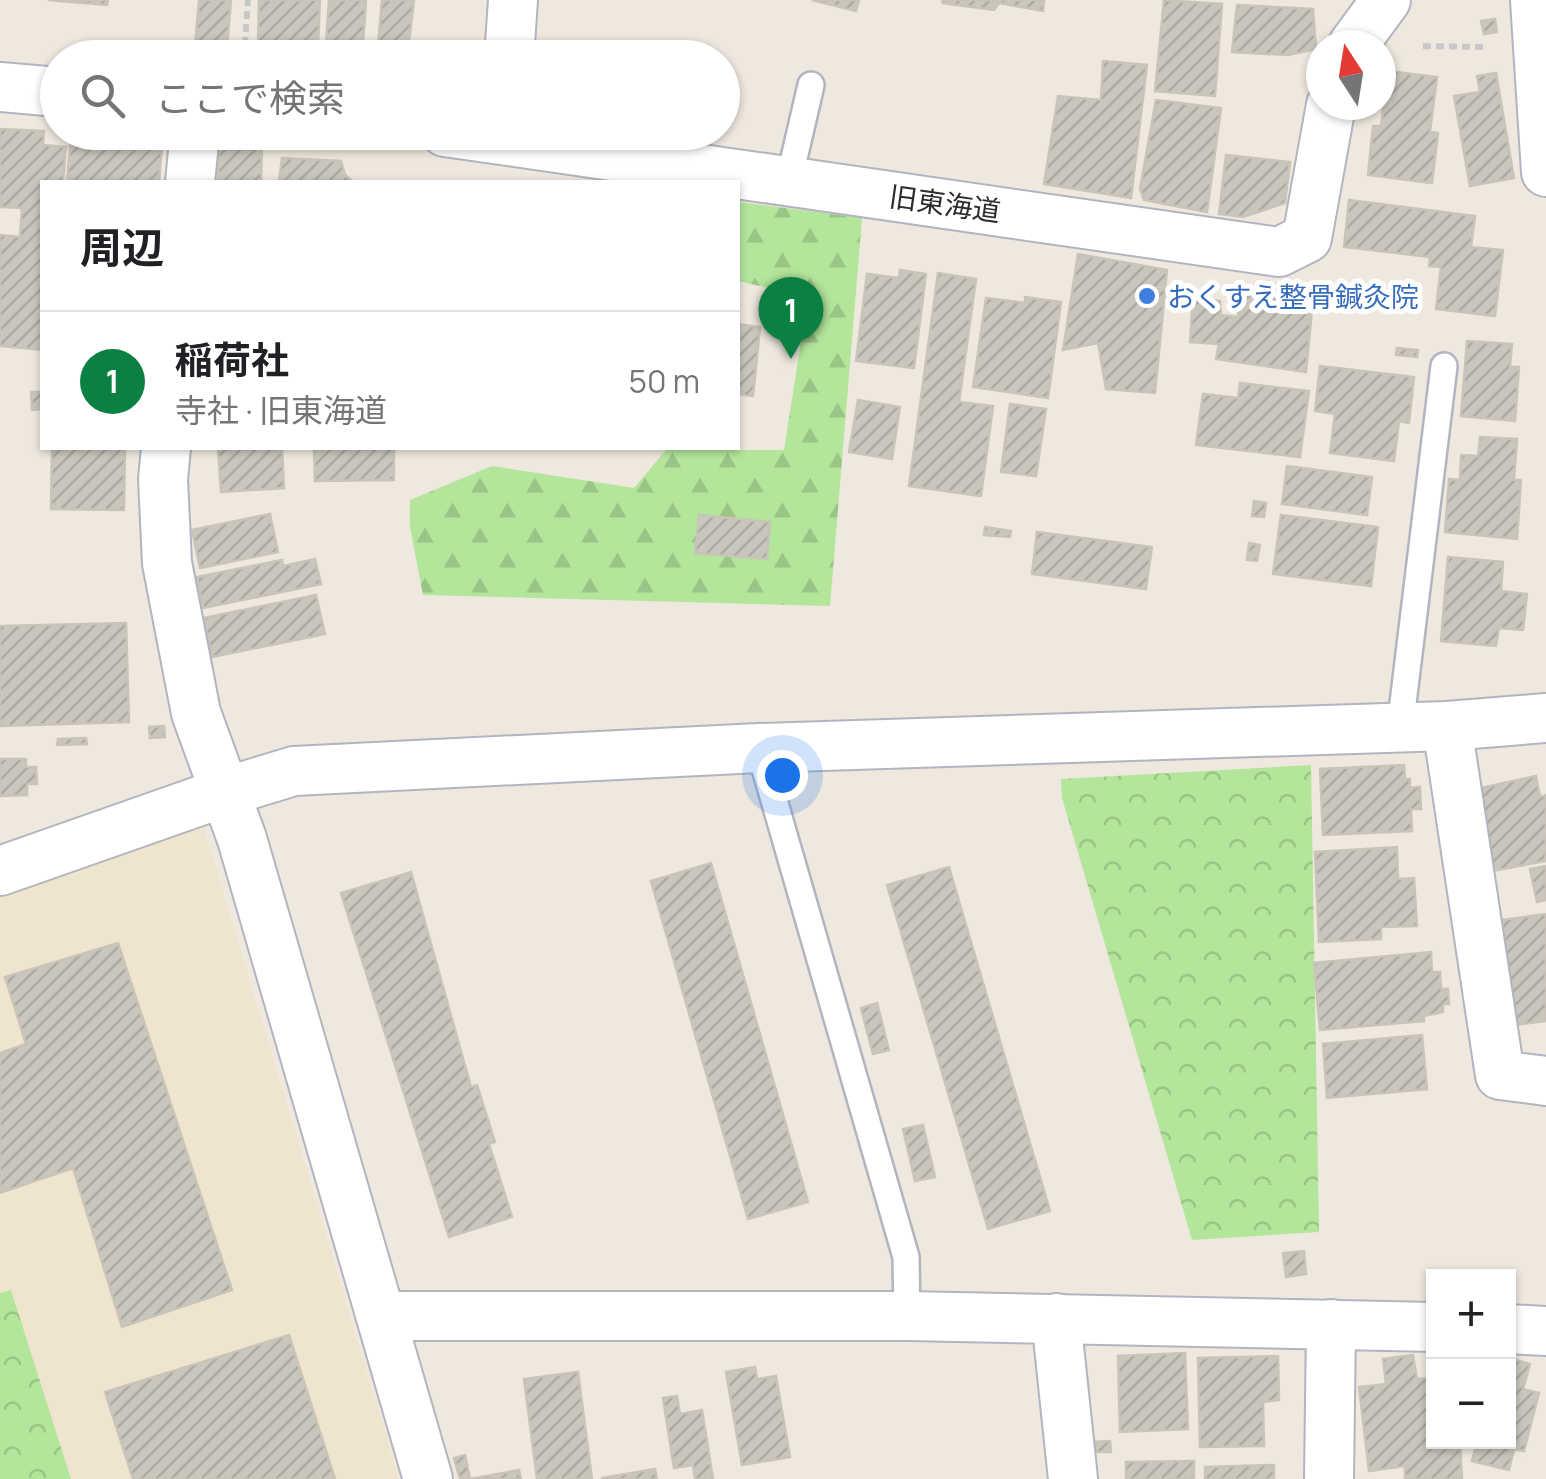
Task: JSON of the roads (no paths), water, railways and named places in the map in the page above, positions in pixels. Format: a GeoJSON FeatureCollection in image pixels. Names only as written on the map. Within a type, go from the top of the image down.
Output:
{"type":"FeatureCollection","features":[{"type":"Feature","properties":{"kind":"street"},"geometry":{"type":"LineString","coordinates":[[510,40],[513,0]]}},
{"type":"Feature","properties":{"kind":"street"},"geometry":{"type":"LineString","coordinates":[[1537,22],[1546,172]]}},
{"type":"Feature","properties":{"kind":"street"},"geometry":{"type":"LineString","coordinates":[[0,86],[40,90]]}},
{"type":"Feature","properties":{"kind":"street","name":"旧東海道"},"geometry":{"type":"LineString","coordinates":[[595,150],[1278,252],[1307,238],[1328,120]]}},
{"type":"Feature","properties":{"kind":"street"},"geometry":{"type":"LineString","coordinates":[[190,180],[193,150]]}},
{"type":"Feature","properties":{"kind":"street"},"geometry":{"type":"LineString","coordinates":[[166,450],[166,563],[196,713],[242,839],[428,1479]]}},
{"type":"Feature","properties":{"kind":"street"},"geometry":{"type":"LineString","coordinates":[[0,871],[294,771],[760,748],[1400,728],[1546,718]]}},
{"type":"Feature","properties":{"kind":"street"},"geometry":{"type":"LineString","coordinates":[[1447,726],[1500,1075],[1546,1081]]}},
{"type":"Feature","properties":{"kind":"street"},"geometry":{"type":"LineString","coordinates":[[382,1316],[907,1316],[1426,1327]]}},
{"type":"Feature","properties":{"kind":"street"},"geometry":{"type":"LineString","coordinates":[[1056,1318],[1074,1479]]}},
{"type":"Feature","properties":{"kind":"street"},"geometry":{"type":"LineString","coordinates":[[1329,1479],[1331,1324]]}},
{"type":"Feature","properties":{"kind":"street"},"geometry":{"type":"LineString","coordinates":[[1516,1330],[1546,1331]]}},
{"type":"Feature","properties":{"kind":"lane"},"geometry":{"type":"LineString","coordinates":[[789,180],[811,85]]}},
{"type":"Feature","properties":{"kind":"lane"},"geometry":{"type":"LineString","coordinates":[[1400,728],[1444,366]]}},
{"type":"Feature","properties":{"kind":"lane"},"geometry":{"type":"LineString","coordinates":[[760,748],[906,1257],[907,1316]]}},
{"type":"Feature","properties":{"kind":"place","name":"おくすえ整骨鍼灸院"},"geometry":{"type":"Point","coordinates":[1147,296]}},
{"type":"Feature","properties":{"kind":"place","name":"稲荷社"},"geometry":{"type":"Point","coordinates":[791,359]}}]}
